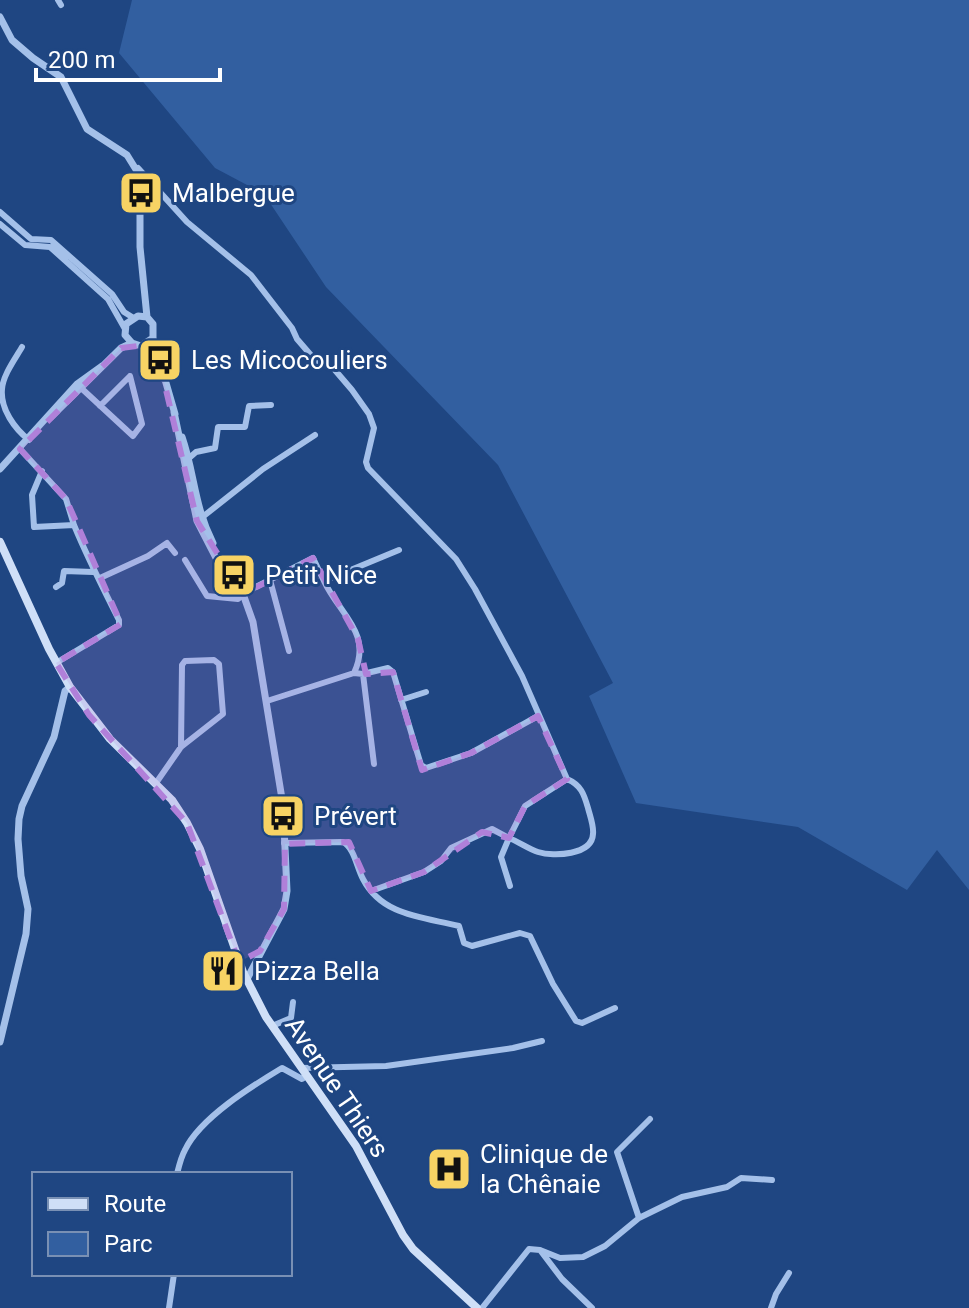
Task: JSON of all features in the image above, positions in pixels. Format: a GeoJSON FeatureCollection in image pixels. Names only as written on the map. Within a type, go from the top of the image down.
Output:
{"type":"FeatureCollection","features":[{"type":"Feature","properties":{"kind":"main road","name":"Avenue Thiers"},"geometry":{"type":"LineString","coordinates":[[0,542],[70,687],[110,739],[156,783],[187,823],[200,849],[239,962],[272,1026],[356,1146],[413,1249],[480,1308]]}},
{"type":"Feature","properties":{"kind":"street"},"geometry":{"type":"LineString","coordinates":[[0,17],[12,40],[61,77],[87,129],[127,155],[187,222],[251,275],[306,350],[316,361],[334,369],[352,390],[369,414],[374,428],[366,462],[368,468],[456,559],[494,622],[567,779],[578,784],[585,796],[593,835],[590,844],[584,848],[553,854],[539,852],[492,829],[451,848],[441,861],[424,872],[371,891]]}},
{"type":"Feature","properties":{"kind":"street"},"geometry":{"type":"LineString","coordinates":[[121,348],[125,332],[145,305],[140,247],[140,176],[135,166]]}},
{"type":"Feature","properties":{"kind":"street"},"geometry":{"type":"LineString","coordinates":[[0,212],[31,239],[51,240],[112,294],[124,312],[139,317],[155,329],[153,338],[187,460],[199,520],[216,558],[244,593],[269,700],[283,805],[287,891],[284,909],[247,979]]}},
{"type":"Feature","properties":{"kind":"street"},"geometry":{"type":"LineString","coordinates":[[0,224],[25,245],[50,247],[108,299],[132,343]]}},
{"type":"Feature","properties":{"kind":"street"},"geometry":{"type":"LineString","coordinates":[[146,345],[153,338]]}},
{"type":"Feature","properties":{"kind":"street"},"geometry":{"type":"LineString","coordinates":[[0,469],[121,348],[132,343],[146,345],[158,356]]}},
{"type":"Feature","properties":{"kind":"street"},"geometry":{"type":"LineString","coordinates":[[22,347],[10,366],[2,389],[8,415],[16,430],[29,440]]}},
{"type":"Feature","properties":{"kind":"street"},"geometry":{"type":"LineString","coordinates":[[79,387],[133,436],[142,424],[130,376],[100,406]]}},
{"type":"Feature","properties":{"kind":"street"},"geometry":{"type":"LineString","coordinates":[[187,460],[196,452],[215,448],[218,427],[245,427],[249,406],[271,405]]}},
{"type":"Feature","properties":{"kind":"street"},"geometry":{"type":"LineString","coordinates":[[199,520],[263,469],[315,435]]}},
{"type":"Feature","properties":{"kind":"street"},"geometry":{"type":"LineString","coordinates":[[20,449],[66,499],[93,572],[100,578],[119,620],[119,625],[56,663]]}},
{"type":"Feature","properties":{"kind":"street"},"geometry":{"type":"LineString","coordinates":[[42,471],[32,495],[34,527],[74,525]]}},
{"type":"Feature","properties":{"kind":"street"},"geometry":{"type":"LineString","coordinates":[[100,578],[148,556],[167,543],[175,553]]}},
{"type":"Feature","properties":{"kind":"street"},"geometry":{"type":"LineString","coordinates":[[324,581],[399,550]]}},
{"type":"Feature","properties":{"kind":"street"},"geometry":{"type":"LineString","coordinates":[[185,560],[207,596],[238,599],[313,558],[330,594],[344,609],[358,639],[361,654],[354,673]]}},
{"type":"Feature","properties":{"kind":"street"},"geometry":{"type":"LineString","coordinates":[[56,587],[62,583],[64,571],[93,572]]}},
{"type":"Feature","properties":{"kind":"street"},"geometry":{"type":"LineString","coordinates":[[270,580],[289,651]]}},
{"type":"Feature","properties":{"kind":"street"},"geometry":{"type":"LineString","coordinates":[[156,783],[181,747],[223,714],[219,664],[214,660],[185,661],[182,665],[181,747]]}},
{"type":"Feature","properties":{"kind":"street"},"geometry":{"type":"LineString","coordinates":[[269,700],[354,673],[388,668],[393,672],[421,765],[426,768],[471,753],[538,716]]}},
{"type":"Feature","properties":{"kind":"street"},"geometry":{"type":"LineString","coordinates":[[363,674],[374,764]]}},
{"type":"Feature","properties":{"kind":"street"},"geometry":{"type":"LineString","coordinates":[[0,1042],[2,1016],[21,960],[28,919],[18,839],[22,806],[54,737],[65,691],[70,687]]}},
{"type":"Feature","properties":{"kind":"street"},"geometry":{"type":"LineString","coordinates":[[401,700],[426,692]]}},
{"type":"Feature","properties":{"kind":"street"},"geometry":{"type":"LineString","coordinates":[[510,886],[501,857],[525,806],[567,779]]}},
{"type":"Feature","properties":{"kind":"street"},"geometry":{"type":"LineString","coordinates":[[284,843],[343,842],[351,846],[363,880],[382,904],[394,911],[459,926],[464,943],[472,946],[520,933],[530,936],[576,1021],[582,1023],[615,1008]]}},
{"type":"Feature","properties":{"kind":"street"},"geometry":{"type":"LineString","coordinates":[[239,962],[252,958],[260,951]]}},
{"type":"Feature","properties":{"kind":"street"},"geometry":{"type":"LineString","coordinates":[[272,1026],[291,1018],[293,1002]]}},
{"type":"Feature","properties":{"kind":"street"},"geometry":{"type":"LineString","coordinates":[[301,1068],[386,1066],[542,1041]]}},
{"type":"Feature","properties":{"kind":"street"},"geometry":{"type":"LineString","coordinates":[[178,1172],[186,1147],[206,1123],[251,1087],[282,1068],[302,1079],[307,1076]]}},
{"type":"Feature","properties":{"kind":"street"},"geometry":{"type":"LineString","coordinates":[[639,1218],[617,1152],[650,1119]]}},
{"type":"Feature","properties":{"kind":"street"},"geometry":{"type":"LineString","coordinates":[[480,1308],[529,1249],[560,1258],[583,1257],[605,1246],[639,1218],[682,1197],[727,1187],[741,1178],[756,1178],[764,1182],[772,1180]]}},
{"type":"Feature","properties":{"kind":"street"},"geometry":{"type":"LineString","coordinates":[[540,1250],[562,1279],[592,1308]]}},
{"type":"Feature","properties":{"kind":"street"},"geometry":{"type":"LineString","coordinates":[[771,1308],[789,1273]]}},
{"type":"Feature","properties":{"kind":"street"},"geometry":{"type":"LineString","coordinates":[[169,1308],[174,1276]]}},
{"type":"Feature","properties":{"kind":"highlighted area"},"geometry":{"type":"Polygon","coordinates":[[[146,345],[158,356],[197,521],[243,594],[313,558],[358,639],[366,674],[393,672],[422,770],[471,753],[538,716],[567,779],[525,806],[509,838],[482,832],[424,872],[371,891],[349,842],[285,844],[284,909],[260,951],[239,962],[187,823],[89,715],[56,663],[121,624],[66,499],[20,449],[121,348],[146,345]]]}},
{"type":"Feature","properties":{"kind":"green space"},"geometry":{"type":"Polygon","coordinates":[[[132,0],[969,0],[969,890],[937,850],[907,890],[798,827],[636,803],[589,696],[613,683],[498,465],[326,287],[264,194],[215,168],[119,53],[132,0]]]}},
{"type":"Feature","properties":{"kind":"place","name":"Malbergue"},"geometry":{"type":"Point","coordinates":[141,193]}},
{"type":"Feature","properties":{"kind":"place","name":"Les Micocouliers"},"geometry":{"type":"Point","coordinates":[160,360]}},
{"type":"Feature","properties":{"kind":"place","name":"Petit Nice"},"geometry":{"type":"Point","coordinates":[234,575]}},
{"type":"Feature","properties":{"kind":"place","name":"Prévert"},"geometry":{"type":"Point","coordinates":[283,816]}},
{"type":"Feature","properties":{"kind":"place","name":"Pizza Bella"},"geometry":{"type":"Point","coordinates":[223,971]}},
{"type":"Feature","properties":{"kind":"place","name":"Clinique de la Chênaie"},"geometry":{"type":"Point","coordinates":[449,1169]}}]}
